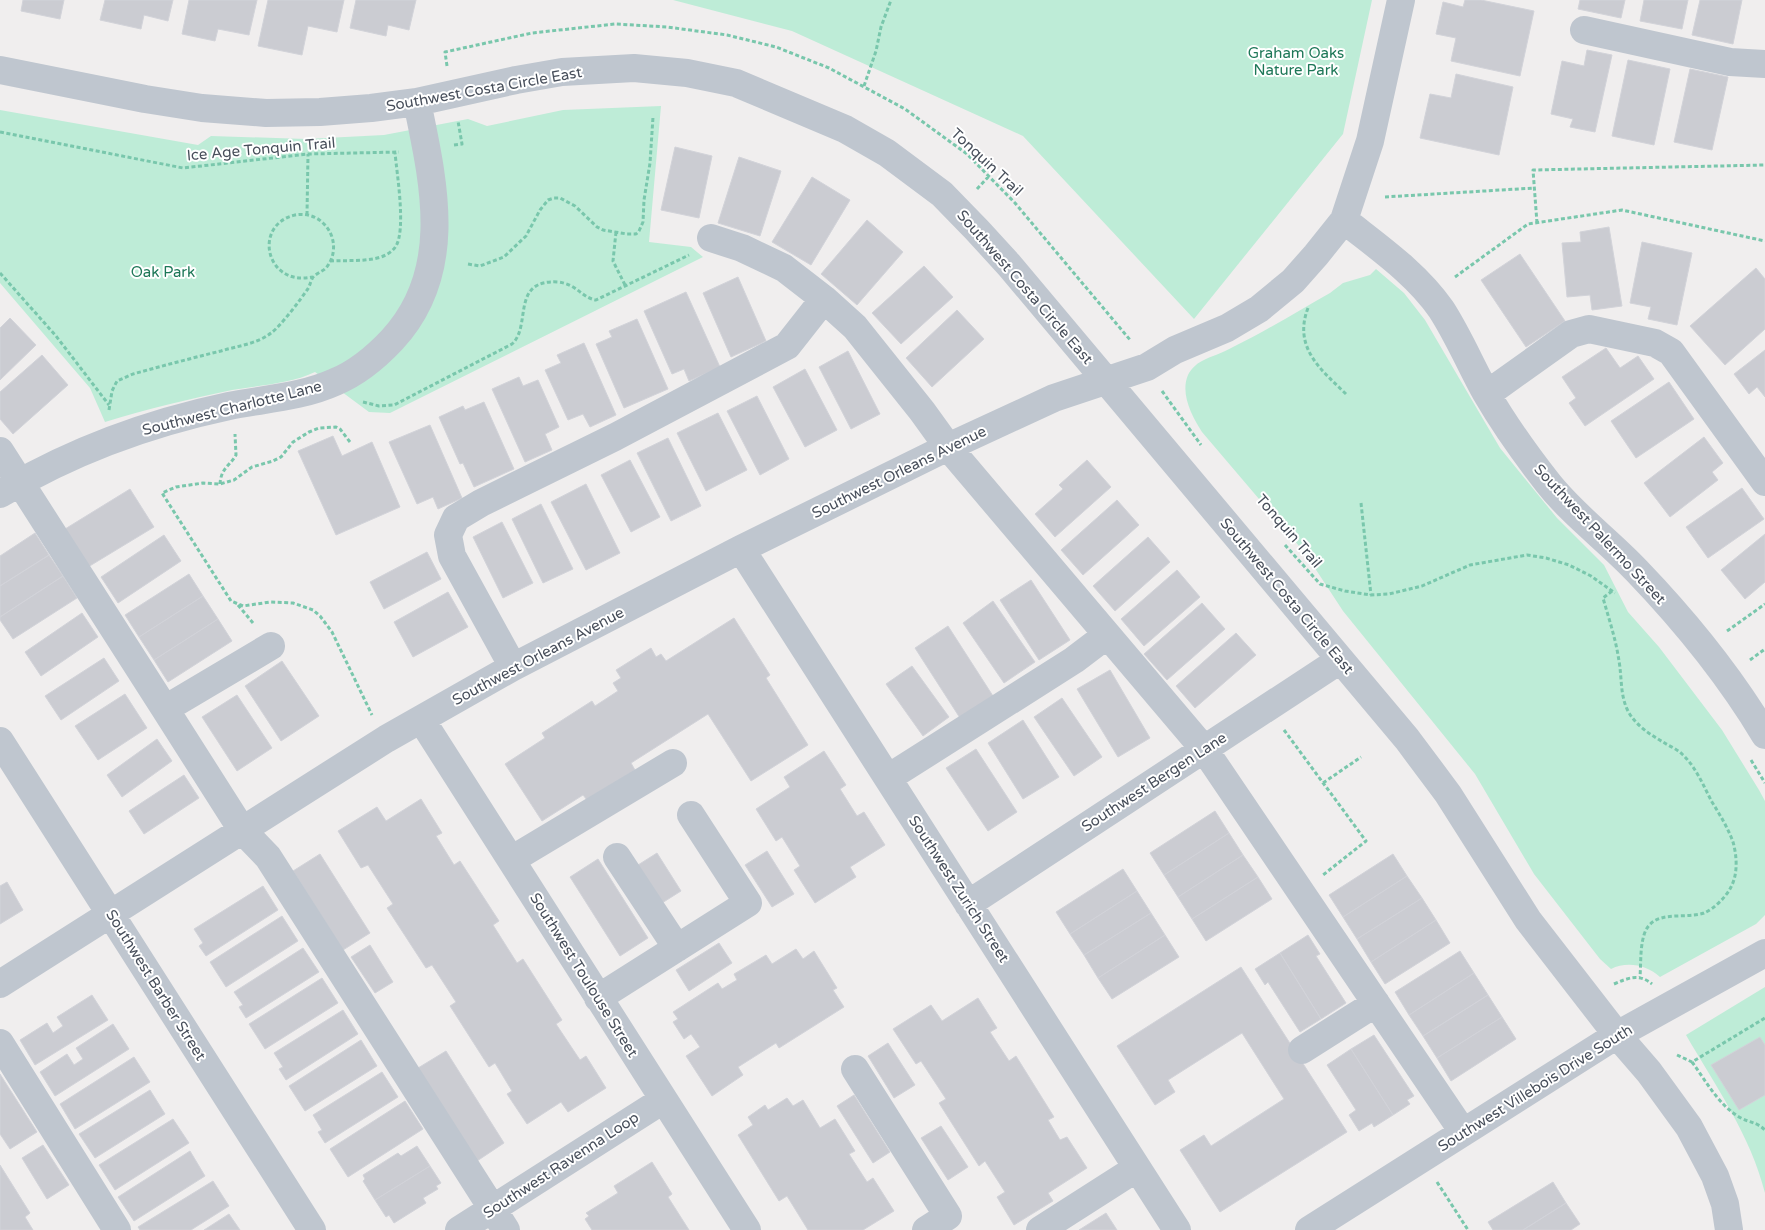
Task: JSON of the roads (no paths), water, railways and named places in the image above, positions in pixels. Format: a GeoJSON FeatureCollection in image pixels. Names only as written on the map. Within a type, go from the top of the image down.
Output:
{"type":"FeatureCollection","features":[{"type":"Feature","properties":{"kind":"street"},"geometry":{"type":"LineString","coordinates":[[1344,220],[1370,141],[1401,0]]}},
{"type":"Feature","properties":{"kind":"street"},"geometry":{"type":"LineString","coordinates":[[1584,30],[1730,62],[1765,64]]}},
{"type":"Feature","properties":{"kind":"street","name":"Southwest Costa Circle East"},"geometry":{"type":"LineString","coordinates":[[0,70],[145,99],[202,108],[266,113],[320,112],[371,108],[417,102],[562,72],[634,68],[687,73],[736,84],[846,128],[887,153],[942,194],[1002,258],[1407,739],[1448,794],[1528,920],[1617,1035],[1649,1072],[1689,1127],[1702,1149],[1720,1190],[1725,1204],[1729,1230]]}},
{"type":"Feature","properties":{"kind":"street","name":"Southwest Charlotte Lane"},"geometry":{"type":"LineString","coordinates":[[10,488],[116,438],[228,406],[308,392],[334,383],[352,374],[386,347],[404,328],[416,307],[426,283],[435,242],[436,221],[417,102]]}},
{"type":"Feature","properties":{"kind":"street","name":"Southwest Orleans Avenue"},"geometry":{"type":"LineString","coordinates":[[0,984],[386,739],[513,668],[741,549],[948,448],[1054,398],[1148,367],[1175,350],[1227,328],[1259,309],[1293,281],[1344,220]]}},
{"type":"Feature","properties":{"kind":"street","name":"Southwest Palermo Street"},"geometry":{"type":"LineString","coordinates":[[1344,220],[1420,284],[1441,310],[1487,394],[1517,442],[1550,485],[1637,571],[1704,647],[1727,676],[1765,735]]}},
{"type":"Feature","properties":{"kind":"street"},"geometry":{"type":"LineString","coordinates":[[711,238],[742,248],[784,268],[824,299],[855,327],[922,411],[948,448],[1204,749],[1463,1132]]}},
{"type":"Feature","properties":{"kind":"street"},"geometry":{"type":"LineString","coordinates":[[513,668],[452,556],[448,535],[456,518],[481,503],[615,437],[787,346],[824,299]]}},
{"type":"Feature","properties":{"kind":"street"},"geometry":{"type":"LineString","coordinates":[[1487,394],[1571,334],[1580,331],[1589,329],[1655,343],[1671,352],[1763,473]]}},
{"type":"Feature","properties":{"kind":"street"},"geometry":{"type":"LineString","coordinates":[[0,451],[10,488],[165,709],[242,830],[268,857],[500,1219]]}},
{"type":"Feature","properties":{"kind":"street","name":"Southwest Zurich Street"},"geometry":{"type":"LineString","coordinates":[[741,549],[1177,1230]]}},
{"type":"Feature","properties":{"kind":"street"},"geometry":{"type":"LineString","coordinates":[[888,778],[1074,660],[1107,635]]}},
{"type":"Feature","properties":{"kind":"street"},"geometry":{"type":"LineString","coordinates":[[165,709],[271,646]]}},
{"type":"Feature","properties":{"kind":"street","name":"Southwest Bergen Lane"},"geometry":{"type":"LineString","coordinates":[[968,904],[1340,660]]}},
{"type":"Feature","properties":{"kind":"street","name":"Southwest Toulouse Street"},"geometry":{"type":"LineString","coordinates":[[421,719],[747,1230]]}},
{"type":"Feature","properties":{"kind":"street","name":"Southwest Barber Street"},"geometry":{"type":"LineString","coordinates":[[0,741],[312,1230]]}},
{"type":"Feature","properties":{"kind":"street"},"geometry":{"type":"LineString","coordinates":[[511,860],[673,763]]}},
{"type":"Feature","properties":{"kind":"street"},"geometry":{"type":"LineString","coordinates":[[598,998],[748,903],[691,814]]}},
{"type":"Feature","properties":{"kind":"street"},"geometry":{"type":"LineString","coordinates":[[617,857],[677,948]]}},
{"type":"Feature","properties":{"kind":"street","name":"Southwest Villebois Drive South"},"geometry":{"type":"LineString","coordinates":[[1310,1230],[1617,1035],[1765,953]]}},
{"type":"Feature","properties":{"kind":"street"},"geometry":{"type":"LineString","coordinates":[[1302,1050],[1376,1003]]}},
{"type":"Feature","properties":{"kind":"street"},"geometry":{"type":"LineString","coordinates":[[0,1044],[117,1230]]}},
{"type":"Feature","properties":{"kind":"street"},"geometry":{"type":"LineString","coordinates":[[855,1069],[948,1216],[926,1230]]}},
{"type":"Feature","properties":{"kind":"street","name":"Southwest Ravenna Loop"},"geometry":{"type":"LineString","coordinates":[[459,1230],[500,1219],[663,1100]]}},
{"type":"Feature","properties":{"kind":"street"},"geometry":{"type":"LineString","coordinates":[[1040,1230],[1137,1168]]}},
{"type":"Feature","properties":{"kind":"park label","name":"Graham Oaks Nature Park"},"geometry":{"type":"Point","coordinates":[1296,62]}},
{"type":"Feature","properties":{"kind":"park label","name":"Oak Park"},"geometry":{"type":"Point","coordinates":[163,272]}}]}
